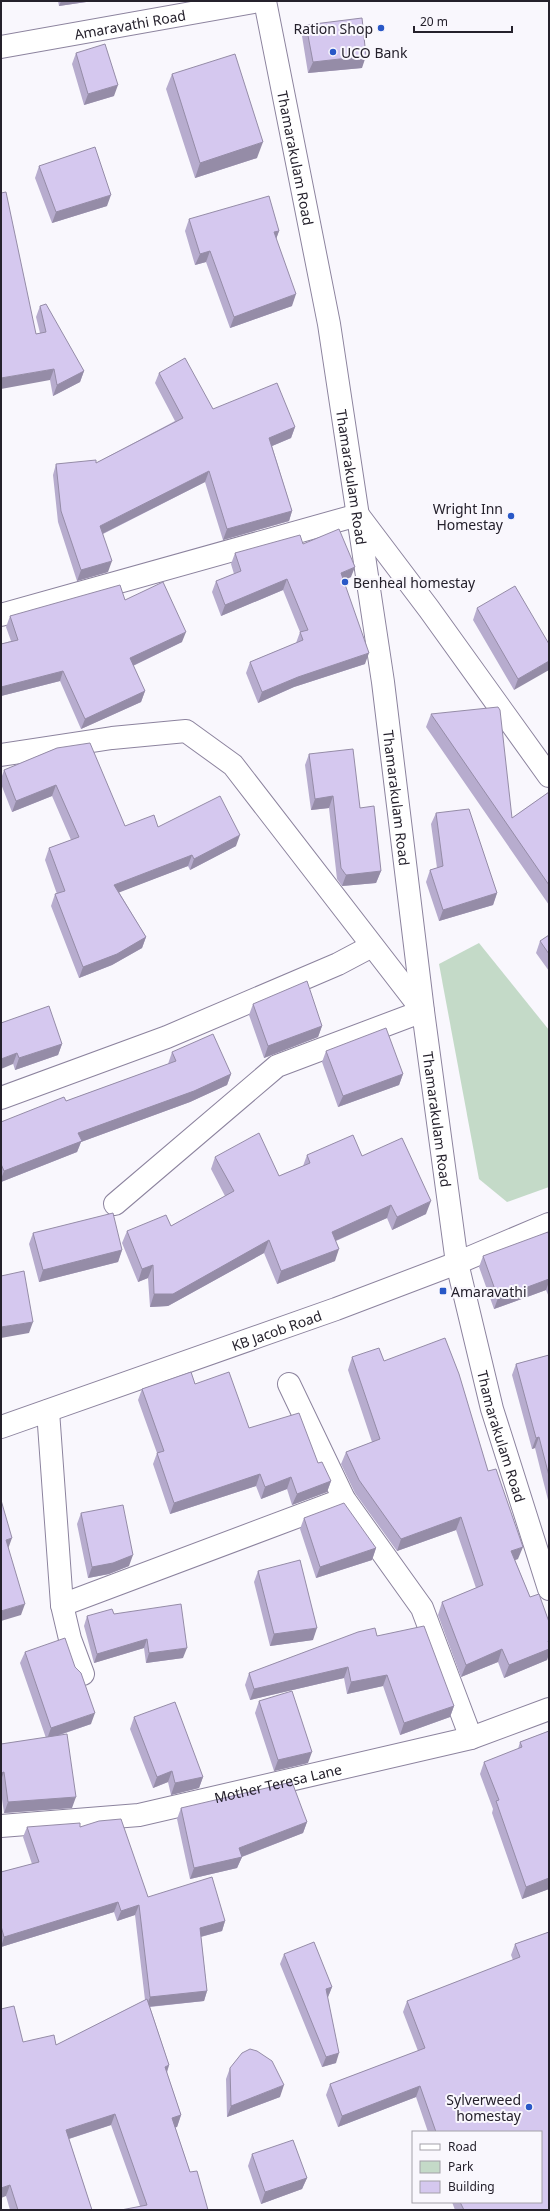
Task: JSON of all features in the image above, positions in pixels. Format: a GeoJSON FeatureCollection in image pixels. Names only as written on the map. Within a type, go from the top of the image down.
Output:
{"type":"FeatureCollection","features":[{"type":"Feature","properties":{"kind":"street","name":"Amaravathi Road"},"geometry":{"type":"LineString","coordinates":[[1,47],[259,1]]}},
{"type":"Feature","properties":{"kind":"street","name":"Thamarakulam Road"},"geometry":{"type":"LineString","coordinates":[[265,1],[329,324],[383,682],[423,1011],[457,1263],[492,1409],[549,1589]]}},
{"type":"Feature","properties":{"kind":"street"},"geometry":{"type":"LineString","coordinates":[[1,615],[358,515],[430,609],[549,776]]}},
{"type":"Feature","properties":{"kind":"street"},"geometry":{"type":"LineString","coordinates":[[1,755],[112,738],[186,732],[233,765],[423,1011],[277,1066],[115,1204]]}},
{"type":"Feature","properties":{"kind":"street"},"geometry":{"type":"LineString","coordinates":[[1,1098],[167,1037],[338,964],[372,946]]}},
{"type":"Feature","properties":{"kind":"street","name":"KB Jacob Road"},"geometry":{"type":"LineString","coordinates":[[1,1427],[336,1309],[457,1263],[549,1224]]}},
{"type":"Feature","properties":{"kind":"street"},"geometry":{"type":"LineString","coordinates":[[289,1384],[344,1499],[422,1608],[471,1738]]}},
{"type":"Feature","properties":{"kind":"street"},"geometry":{"type":"LineString","coordinates":[[48,1411],[62,1605],[70,1639],[83,1674]]}},
{"type":"Feature","properties":{"kind":"street"},"geometry":{"type":"LineString","coordinates":[[62,1605],[344,1499]]}},
{"type":"Feature","properties":{"kind":"street","name":"Mother Teresa Lane"},"geometry":{"type":"LineString","coordinates":[[1,1826],[139,1815],[471,1738],[549,1709]]}},
{"type":"Feature","properties":{"kind":"green space"},"geometry":{"type":"Polygon","coordinates":[[[479,943],[549,1030],[549,1187],[507,1202],[479,1179],[439,964],[479,943]]]}},
{"type":"Feature","properties":{"kind":"building","name":"UCO Bank"},"geometry":{"type":"Polygon","coordinates":[[[362,18],[366,56],[313,62],[306,25],[362,18]]]}},
{"type":"Feature","properties":{"kind":"building"},"geometry":{"type":"Polygon","coordinates":[[[105,44],[118,85],[88,94],[76,53],[105,44]]]}},
{"type":"Feature","properties":{"kind":"building"},"geometry":{"type":"Polygon","coordinates":[[[235,54],[263,142],[200,163],[172,74],[235,54]]]}},
{"type":"Feature","properties":{"kind":"building"},"geometry":{"type":"Polygon","coordinates":[[[95,147],[111,195],[56,212],[39,166],[95,147]]]}},
{"type":"Feature","properties":{"kind":"building"},"geometry":{"type":"Polygon","coordinates":[[[6,192],[36,334],[46,332],[40,306],[46,304],[84,371],[57,385],[54,369],[1,378],[1,193],[6,192]]]}},
{"type":"Feature","properties":{"kind":"building"},"geometry":{"type":"Polygon","coordinates":[[[269,196],[279,231],[274,232],[296,294],[234,317],[210,251],[200,254],[189,219],[269,196]]]}},
{"type":"Feature","properties":{"kind":"building"},"geometry":{"type":"Polygon","coordinates":[[[185,358],[213,409],[277,383],[295,427],[269,438],[292,511],[227,529],[209,471],[100,526],[112,561],[81,570],[61,511],[56,464],[96,460],[96,463],[183,418],[159,373],[185,358]]]}},
{"type":"Feature","properties":{"kind":"building"},"geometry":{"type":"Polygon","coordinates":[[[339,529],[355,567],[341,573],[369,653],[298,677],[262,692],[250,662],[303,640],[300,632],[308,630],[287,579],[225,605],[216,581],[241,571],[235,553],[300,535],[303,544],[339,529]]]}},
{"type":"Feature","properties":{"kind":"building"},"geometry":{"type":"Polygon","coordinates":[[[163,582],[186,632],[130,658],[145,691],[85,719],[63,671],[1,687],[1,644],[18,640],[10,616],[120,585],[125,600],[163,582]]]}},
{"type":"Feature","properties":{"kind":"building"},"geometry":{"type":"Polygon","coordinates":[[[515,586],[549,644],[549,661],[518,679],[477,608],[515,586]]]}},
{"type":"Feature","properties":{"kind":"building"},"geometry":{"type":"Polygon","coordinates":[[[498,707],[500,710],[512,818],[549,792],[549,885],[431,714],[498,707]]]}},
{"type":"Feature","properties":{"kind":"building"},"geometry":{"type":"Polygon","coordinates":[[[90,743],[125,826],[154,815],[158,827],[220,796],[240,835],[194,859],[192,855],[114,885],[146,937],[117,954],[83,967],[55,894],[65,891],[49,848],[79,837],[56,785],[16,801],[4,770],[57,748],[90,743]]]}},
{"type":"Feature","properties":{"kind":"building"},"geometry":{"type":"Polygon","coordinates":[[[353,749],[360,808],[374,806],[381,871],[346,875],[341,868],[333,796],[315,799],[309,754],[353,749]]]}},
{"type":"Feature","properties":{"kind":"building"},"geometry":{"type":"Polygon","coordinates":[[[469,809],[497,893],[443,910],[430,870],[443,866],[436,813],[469,809]]]}},
{"type":"Feature","properties":{"kind":"building"},"geometry":{"type":"Polygon","coordinates":[[[549,935],[549,954],[540,941],[549,935]]]}},
{"type":"Feature","properties":{"kind":"building"},"geometry":{"type":"Polygon","coordinates":[[[307,981],[322,1026],[268,1046],[253,1004],[307,981]]]}},
{"type":"Feature","properties":{"kind":"building"},"geometry":{"type":"Polygon","coordinates":[[[49,1006],[62,1044],[19,1058],[17,1053],[1,1059],[1,1023],[49,1006]]]}},
{"type":"Feature","properties":{"kind":"building"},"geometry":{"type":"Polygon","coordinates":[[[386,1028],[403,1074],[343,1096],[326,1051],[386,1028]]]}},
{"type":"Feature","properties":{"kind":"building"},"geometry":{"type":"Polygon","coordinates":[[[213,1034],[231,1074],[194,1091],[78,1133],[82,1141],[4,1171],[1,1164],[1,1122],[64,1097],[66,1101],[176,1061],[172,1052],[213,1034]]]}},
{"type":"Feature","properties":{"kind":"building"},"geometry":{"type":"Polygon","coordinates":[[[259,1133],[279,1176],[310,1163],[307,1155],[353,1135],[362,1156],[402,1138],[431,1201],[397,1217],[391,1205],[332,1232],[339,1249],[281,1271],[269,1240],[173,1294],[154,1294],[153,1265],[142,1269],[127,1231],[166,1215],[171,1226],[234,1191],[215,1157],[259,1133]]]}},
{"type":"Feature","properties":{"kind":"building"},"geometry":{"type":"Polygon","coordinates":[[[113,1213],[122,1250],[43,1270],[33,1233],[113,1213]]]}},
{"type":"Feature","properties":{"kind":"building"},"geometry":{"type":"Polygon","coordinates":[[[548,1232],[549,1279],[498,1298],[483,1256],[548,1232]]]}},
{"type":"Feature","properties":{"kind":"building"},"geometry":{"type":"Polygon","coordinates":[[[24,1271],[33,1322],[1,1327],[1,1276],[24,1271]]]}},
{"type":"Feature","properties":{"kind":"building"},"geometry":{"type":"Polygon","coordinates":[[[445,1338],[459,1374],[488,1471],[496,1469],[523,1547],[511,1551],[530,1597],[539,1594],[549,1622],[549,1649],[509,1665],[502,1649],[466,1665],[442,1602],[483,1585],[461,1517],[401,1539],[359,1480],[346,1452],[380,1439],[352,1357],[379,1348],[384,1361],[445,1338]]]}},
{"type":"Feature","properties":{"kind":"building"},"geometry":{"type":"Polygon","coordinates":[[[549,1355],[549,1476],[539,1437],[536,1438],[516,1364],[549,1355]]]}},
{"type":"Feature","properties":{"kind":"building"},"geometry":{"type":"Polygon","coordinates":[[[191,1372],[195,1384],[229,1372],[249,1428],[299,1413],[318,1463],[322,1462],[331,1481],[297,1494],[291,1477],[265,1487],[260,1474],[174,1503],[157,1453],[164,1451],[142,1389],[191,1372]]]}},
{"type":"Feature","properties":{"kind":"building"},"geometry":{"type":"Polygon","coordinates":[[[1,1500],[12,1538],[6,1540],[25,1604],[1,1611],[1,1500]]]}},
{"type":"Feature","properties":{"kind":"building"},"geometry":{"type":"Polygon","coordinates":[[[344,1503],[376,1548],[320,1567],[304,1518],[344,1503]]]}},
{"type":"Feature","properties":{"kind":"building"},"geometry":{"type":"Polygon","coordinates":[[[123,1505],[133,1555],[113,1563],[92,1567],[81,1513],[123,1505]]]}},
{"type":"Feature","properties":{"kind":"building"},"geometry":{"type":"Polygon","coordinates":[[[300,1560],[317,1628],[274,1634],[258,1571],[300,1560]]]}},
{"type":"Feature","properties":{"kind":"building"},"geometry":{"type":"Polygon","coordinates":[[[181,1604],[187,1648],[149,1653],[147,1639],[97,1654],[87,1616],[112,1609],[114,1614],[181,1604]]]}},
{"type":"Feature","properties":{"kind":"building"},"geometry":{"type":"Polygon","coordinates":[[[424,1626],[454,1706],[404,1723],[387,1675],[351,1682],[348,1667],[254,1689],[249,1673],[358,1632],[375,1628],[377,1636],[424,1626]]]}},
{"type":"Feature","properties":{"kind":"building"},"geometry":{"type":"Polygon","coordinates":[[[65,1638],[75,1667],[81,1673],[95,1713],[51,1728],[25,1652],[65,1638]]]}},
{"type":"Feature","properties":{"kind":"building"},"geometry":{"type":"Polygon","coordinates":[[[292,1691],[312,1752],[278,1760],[259,1701],[292,1691]]]}},
{"type":"Feature","properties":{"kind":"building"},"geometry":{"type":"Polygon","coordinates":[[[175,1702],[203,1777],[175,1783],[172,1771],[157,1777],[134,1717],[175,1702]]]}},
{"type":"Feature","properties":{"kind":"building"},"geometry":{"type":"Polygon","coordinates":[[[549,1731],[549,1878],[526,1887],[496,1801],[499,1800],[484,1762],[522,1747],[520,1742],[549,1731]]]}},
{"type":"Feature","properties":{"kind":"building"},"geometry":{"type":"Polygon","coordinates":[[[67,1734],[76,1797],[8,1802],[4,1772],[1,1773],[1,1744],[67,1734]]]}},
{"type":"Feature","properties":{"kind":"building"},"geometry":{"type":"Polygon","coordinates":[[[292,1782],[307,1822],[239,1848],[242,1857],[194,1868],[181,1808],[292,1782]]]}},
{"type":"Feature","properties":{"kind":"building"},"geometry":{"type":"Polygon","coordinates":[[[121,1819],[148,1897],[212,1877],[225,1921],[200,1928],[207,1991],[150,1997],[139,1905],[121,1911],[118,1902],[4,1937],[1,1926],[1,1872],[39,1862],[27,1827],[80,1823],[80,1827],[99,1821],[121,1819]]]}},
{"type":"Feature","properties":{"kind":"building"},"geometry":{"type":"Polygon","coordinates":[[[549,1932],[549,2210],[464,2210],[460,2203],[542,2203],[542,2131],[436,2131],[420,2086],[342,2116],[330,2084],[425,2048],[407,2001],[520,1957],[515,1944],[549,1932]]]}},
{"type":"Feature","properties":{"kind":"building"},"geometry":{"type":"Polygon","coordinates":[[[314,1942],[332,1987],[326,1989],[339,2053],[326,2057],[284,1954],[314,1942]]]}},
{"type":"Feature","properties":{"kind":"building"},"geometry":{"type":"Polygon","coordinates":[[[147,1999],[169,2065],[165,2067],[181,2115],[172,2118],[190,2172],[197,2171],[208,2210],[121,2210],[147,2205],[115,2114],[66,2130],[92,2210],[18,2210],[10,2185],[1,2188],[1,2009],[14,2006],[23,2042],[54,2035],[56,2045],[147,1999]]]}},
{"type":"Feature","properties":{"kind":"building"},"geometry":{"type":"Polygon","coordinates":[[[250,2049],[257,2051],[272,2061],[284,2085],[231,2106],[230,2068],[242,2053],[250,2049]]]}},
{"type":"Feature","properties":{"kind":"building"},"geometry":{"type":"Polygon","coordinates":[[[293,2140],[307,2178],[265,2192],[252,2154],[293,2140]]]}},
{"type":"Feature","properties":{"kind":"place","name":"Ration Shop"},"geometry":{"type":"Point","coordinates":[381,28]}},
{"type":"Feature","properties":{"kind":"place","name":"UCO Bank"},"geometry":{"type":"Point","coordinates":[333,52]}},
{"type":"Feature","properties":{"kind":"place","name":"Wright Inn Homestay"},"geometry":{"type":"Point","coordinates":[511,516]}},
{"type":"Feature","properties":{"kind":"place","name":"Benheal homestay"},"geometry":{"type":"Point","coordinates":[345,582]}},
{"type":"Feature","properties":{"kind":"place","name":"Amaravathi"},"geometry":{"type":"Point","coordinates":[443,1291]}},
{"type":"Feature","properties":{"kind":"place","name":"Sylverweed homestay"},"geometry":{"type":"Point","coordinates":[529,2107]}}]}
